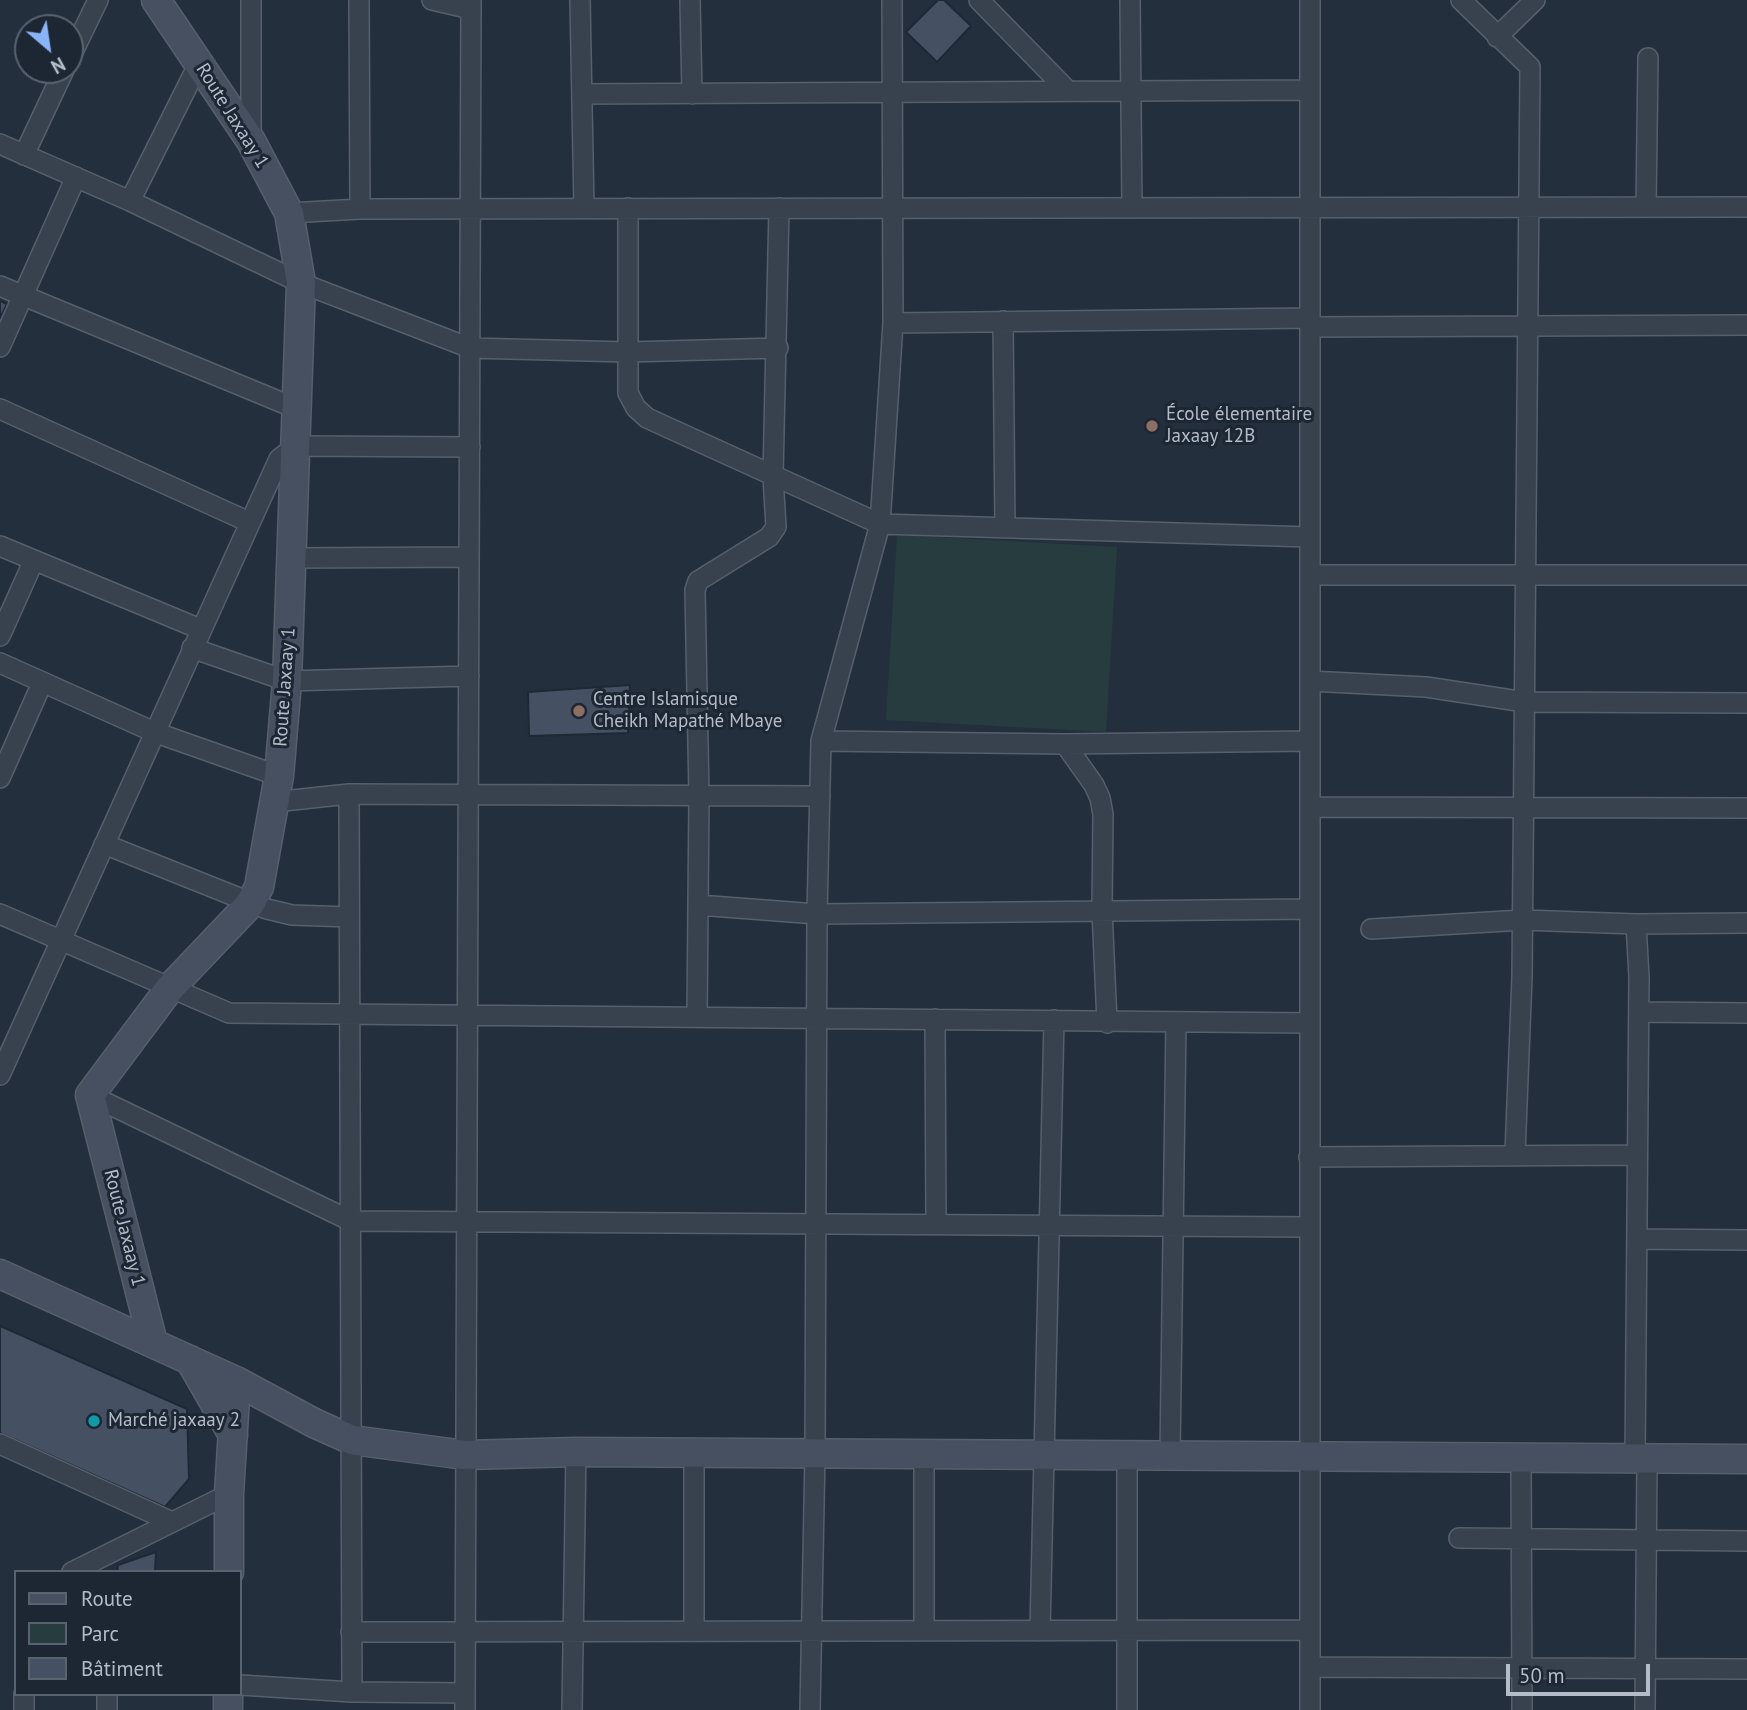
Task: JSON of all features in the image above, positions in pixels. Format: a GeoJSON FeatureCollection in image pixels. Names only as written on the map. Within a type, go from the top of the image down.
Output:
{"type":"FeatureCollection","features":[{"type":"Feature","properties":{"kind":"street"},"geometry":{"type":"LineString","coordinates":[[84,28],[97,0]]}},
{"type":"Feature","properties":{"kind":"street","name":"Route Jaxaay 1"},"geometry":{"type":"LineString","coordinates":[[153,1343],[90,1095],[170,988],[250,904],[259,887],[277,789],[287,681],[293,558],[295,408],[302,283],[289,213],[251,141],[156,0]]}},
{"type":"Feature","properties":{"kind":"street"},"geometry":{"type":"LineString","coordinates":[[251,0],[251,141]]}},
{"type":"Feature","properties":{"kind":"street"},"geometry":{"type":"LineString","coordinates":[[359,0],[360,209]]}},
{"type":"Feature","properties":{"kind":"street"},"geometry":{"type":"LineString","coordinates":[[242,1685],[465,1701],[471,5],[432,0]]}},
{"type":"Feature","properties":{"kind":"street"},"geometry":{"type":"LineString","coordinates":[[580,0],[584,208]]}},
{"type":"Feature","properties":{"kind":"street"},"geometry":{"type":"LineString","coordinates":[[690,0],[692,94]]}},
{"type":"Feature","properties":{"kind":"street"},"geometry":{"type":"LineString","coordinates":[[810,1710],[821,741],[880,524],[893,323],[892,0]]}},
{"type":"Feature","properties":{"kind":"street"},"geometry":{"type":"LineString","coordinates":[[979,0],[1068,91]]}},
{"type":"Feature","properties":{"kind":"street"},"geometry":{"type":"LineString","coordinates":[[1130,0],[1132,208]]}},
{"type":"Feature","properties":{"kind":"street"},"geometry":{"type":"LineString","coordinates":[[1310,0],[1310,1710]]}},
{"type":"Feature","properties":{"kind":"street"},"geometry":{"type":"LineString","coordinates":[[1461,0],[1530,67],[1524,808],[1515,1154]]}},
{"type":"Feature","properties":{"kind":"street"},"geometry":{"type":"LineString","coordinates":[[1497,37],[1535,0]]}},
{"type":"Feature","properties":{"kind":"street"},"geometry":{"type":"LineString","coordinates":[[1646,207],[1648,58]]}},
{"type":"Feature","properties":{"kind":"street"},"geometry":{"type":"LineString","coordinates":[[130,201],[200,62]]}},
{"type":"Feature","properties":{"kind":"street"},"geometry":{"type":"LineString","coordinates":[[23,155],[57,84]]}},
{"type":"Feature","properties":{"kind":"street"},"geometry":{"type":"LineString","coordinates":[[582,94],[1310,90]]}},
{"type":"Feature","properties":{"kind":"street"},"geometry":{"type":"LineString","coordinates":[[0,144],[130,201],[302,283],[470,348],[628,352],[779,348]]}},
{"type":"Feature","properties":{"kind":"street"},"geometry":{"type":"LineString","coordinates":[[0,347],[76,177]]}},
{"type":"Feature","properties":{"kind":"street"},"geometry":{"type":"LineString","coordinates":[[289,213],[470,208],[1747,207]]}},
{"type":"Feature","properties":{"kind":"street"},"geometry":{"type":"LineString","coordinates":[[628,208],[628,393],[636,408],[648,418],[880,524],[1310,537]]}},
{"type":"Feature","properties":{"kind":"street"},"geometry":{"type":"LineString","coordinates":[[697,1017],[699,796],[695,590],[698,581],[769,537],[776,527],[773,476],[779,348],[779,208]]}},
{"type":"Feature","properties":{"kind":"street"},"geometry":{"type":"LineString","coordinates":[[0,286],[295,408]]}},
{"type":"Feature","properties":{"kind":"street"},"geometry":{"type":"LineString","coordinates":[[893,323],[1003,321],[1528,326],[1747,325]]}},
{"type":"Feature","properties":{"kind":"street"},"geometry":{"type":"LineString","coordinates":[[1003,321],[1004,526]]}},
{"type":"Feature","properties":{"kind":"street"},"geometry":{"type":"LineString","coordinates":[[0,409],[249,522]]}},
{"type":"Feature","properties":{"kind":"street"},"geometry":{"type":"LineString","coordinates":[[0,1075],[279,459],[296,446],[470,447]]}},
{"type":"Feature","properties":{"kind":"street"},"geometry":{"type":"LineString","coordinates":[[0,545],[200,629]]}},
{"type":"Feature","properties":{"kind":"street"},"geometry":{"type":"LineString","coordinates":[[293,558],[469,557]]}},
{"type":"Feature","properties":{"kind":"street"},"geometry":{"type":"LineString","coordinates":[[0,636],[34,561]]}},
{"type":"Feature","properties":{"kind":"street"},"geometry":{"type":"LineString","coordinates":[[1310,575],[1747,575]]}},
{"type":"Feature","properties":{"kind":"street"},"geometry":{"type":"LineString","coordinates":[[192,648],[287,681],[469,676]]}},
{"type":"Feature","properties":{"kind":"street"},"geometry":{"type":"LineString","coordinates":[[0,663],[277,789],[349,794],[820,796]]}},
{"type":"Feature","properties":{"kind":"street"},"geometry":{"type":"LineString","coordinates":[[1310,681],[1426,687],[1525,702],[1747,703]]}},
{"type":"Feature","properties":{"kind":"street"},"geometry":{"type":"LineString","coordinates":[[0,778],[42,683]]}},
{"type":"Feature","properties":{"kind":"street"},"geometry":{"type":"LineString","coordinates":[[821,741],[1065,744],[1310,741]]}},
{"type":"Feature","properties":{"kind":"street"},"geometry":{"type":"LineString","coordinates":[[1065,744],[1100,798],[1103,814],[1102,910],[1107,1023]]}},
{"type":"Feature","properties":{"kind":"street"},"geometry":{"type":"LineString","coordinates":[[349,794],[352,1692]]}},
{"type":"Feature","properties":{"kind":"street"},"geometry":{"type":"LineString","coordinates":[[1310,807],[1747,808]]}},
{"type":"Feature","properties":{"kind":"street"},"geometry":{"type":"LineString","coordinates":[[104,844],[250,904],[292,915],[349,918]]}},
{"type":"Feature","properties":{"kind":"street"},"geometry":{"type":"LineString","coordinates":[[698,905],[817,914],[1310,909]]}},
{"type":"Feature","properties":{"kind":"street"},"geometry":{"type":"LineString","coordinates":[[0,914],[229,1013],[1310,1023]]}},
{"type":"Feature","properties":{"kind":"street"},"geometry":{"type":"LineString","coordinates":[[1371,929],[1522,920],[1636,924],[1747,923]]}},
{"type":"Feature","properties":{"kind":"street"},"geometry":{"type":"LineString","coordinates":[[1636,924],[1639,1012],[1635,1155],[1641,1458],[1646,1540],[1645,1710]]}},
{"type":"Feature","properties":{"kind":"street"},"geometry":{"type":"LineString","coordinates":[[1639,1012],[1747,1013]]}},
{"type":"Feature","properties":{"kind":"street"},"geometry":{"type":"LineString","coordinates":[[935,1019],[936,1224]]}},
{"type":"Feature","properties":{"kind":"street"},"geometry":{"type":"LineString","coordinates":[[1040,1631],[1054,1020]]}},
{"type":"Feature","properties":{"kind":"street"},"geometry":{"type":"LineString","coordinates":[[1170,1455],[1176,1022]]}},
{"type":"Feature","properties":{"kind":"street"},"geometry":{"type":"LineString","coordinates":[[90,1095],[351,1221],[1310,1227]]}},
{"type":"Feature","properties":{"kind":"street"},"geometry":{"type":"LineString","coordinates":[[1310,1157],[1635,1155]]}},
{"type":"Feature","properties":{"kind":"street"},"geometry":{"type":"LineString","coordinates":[[1637,1239],[1747,1240]]}},
{"type":"Feature","properties":{"kind":"street"},"geometry":{"type":"LineString","coordinates":[[0,1274],[236,1381],[352,1440],[465,1455],[576,1452],[1747,1459]]}},
{"type":"Feature","properties":{"kind":"street"},"geometry":{"type":"LineString","coordinates":[[190,1360],[233,1435]]}},
{"type":"Feature","properties":{"kind":"street"},"geometry":{"type":"LineString","coordinates":[[229,1570],[229,1494],[236,1381]]}},
{"type":"Feature","properties":{"kind":"street"},"geometry":{"type":"LineString","coordinates":[[0,1444],[172,1522]]}},
{"type":"Feature","properties":{"kind":"street"},"geometry":{"type":"LineString","coordinates":[[572,1710],[576,1452]]}},
{"type":"Feature","properties":{"kind":"street"},"geometry":{"type":"LineString","coordinates":[[694,1453],[694,1631]]}},
{"type":"Feature","properties":{"kind":"street"},"geometry":{"type":"LineString","coordinates":[[924,1454],[924,1631]]}},
{"type":"Feature","properties":{"kind":"street"},"geometry":{"type":"LineString","coordinates":[[1127,1455],[1127,1710]]}},
{"type":"Feature","properties":{"kind":"street"},"geometry":{"type":"LineString","coordinates":[[1521,1457],[1522,1710]]}},
{"type":"Feature","properties":{"kind":"street"},"geometry":{"type":"LineString","coordinates":[[79,1570],[106,1562],[172,1522],[229,1494]]}},
{"type":"Feature","properties":{"kind":"street"},"geometry":{"type":"LineString","coordinates":[[1459,1538],[1747,1541]]}},
{"type":"Feature","properties":{"kind":"street"},"geometry":{"type":"LineString","coordinates":[[351,1632],[1310,1630]]}},
{"type":"Feature","properties":{"kind":"street"},"geometry":{"type":"LineString","coordinates":[[1310,1667],[1747,1669]]}},
{"type":"Feature","properties":{"kind":"street"},"geometry":{"type":"LineString","coordinates":[[315,1689],[315,1710]]}},
{"type":"Feature","properties":{"kind":"green space"},"geometry":{"type":"Polygon","coordinates":[[[897,535],[1117,547],[1106,732],[886,720],[897,535]]]}},
{"type":"Feature","properties":{"kind":"building"},"geometry":{"type":"Polygon","coordinates":[[[938,0],[944,0],[971,26],[937,62],[906,32],[938,0]]]}},
{"type":"Feature","properties":{"kind":"building"},"geometry":{"type":"Polygon","coordinates":[[[0,301],[7,304],[0,318],[0,301]]]}},
{"type":"Feature","properties":{"kind":"building"},"geometry":{"type":"Polygon","coordinates":[[[630,685],[628,733],[529,736],[528,692],[630,685]]]}},
{"type":"Feature","properties":{"kind":"building","name":"Marché jaxaay 2"},"geometry":{"type":"Polygon","coordinates":[[[0,1326],[187,1409],[189,1479],[165,1507],[0,1433],[0,1326]]]}},
{"type":"Feature","properties":{"kind":"building"},"geometry":{"type":"Polygon","coordinates":[[[156,1552],[155,1570],[117,1570],[118,1565],[156,1552]]]}},
{"type":"Feature","properties":{"kind":"place","name":"École élementaire Jaxaay 12B"},"geometry":{"type":"Point","coordinates":[1152,426]}},
{"type":"Feature","properties":{"kind":"place","name":"Centre Islamisque Cheikh Mapathé Mbaye"},"geometry":{"type":"Point","coordinates":[579,711]}},
{"type":"Feature","properties":{"kind":"place","name":"Marché jaxaay 2"},"geometry":{"type":"Point","coordinates":[94,1421]}}]}
